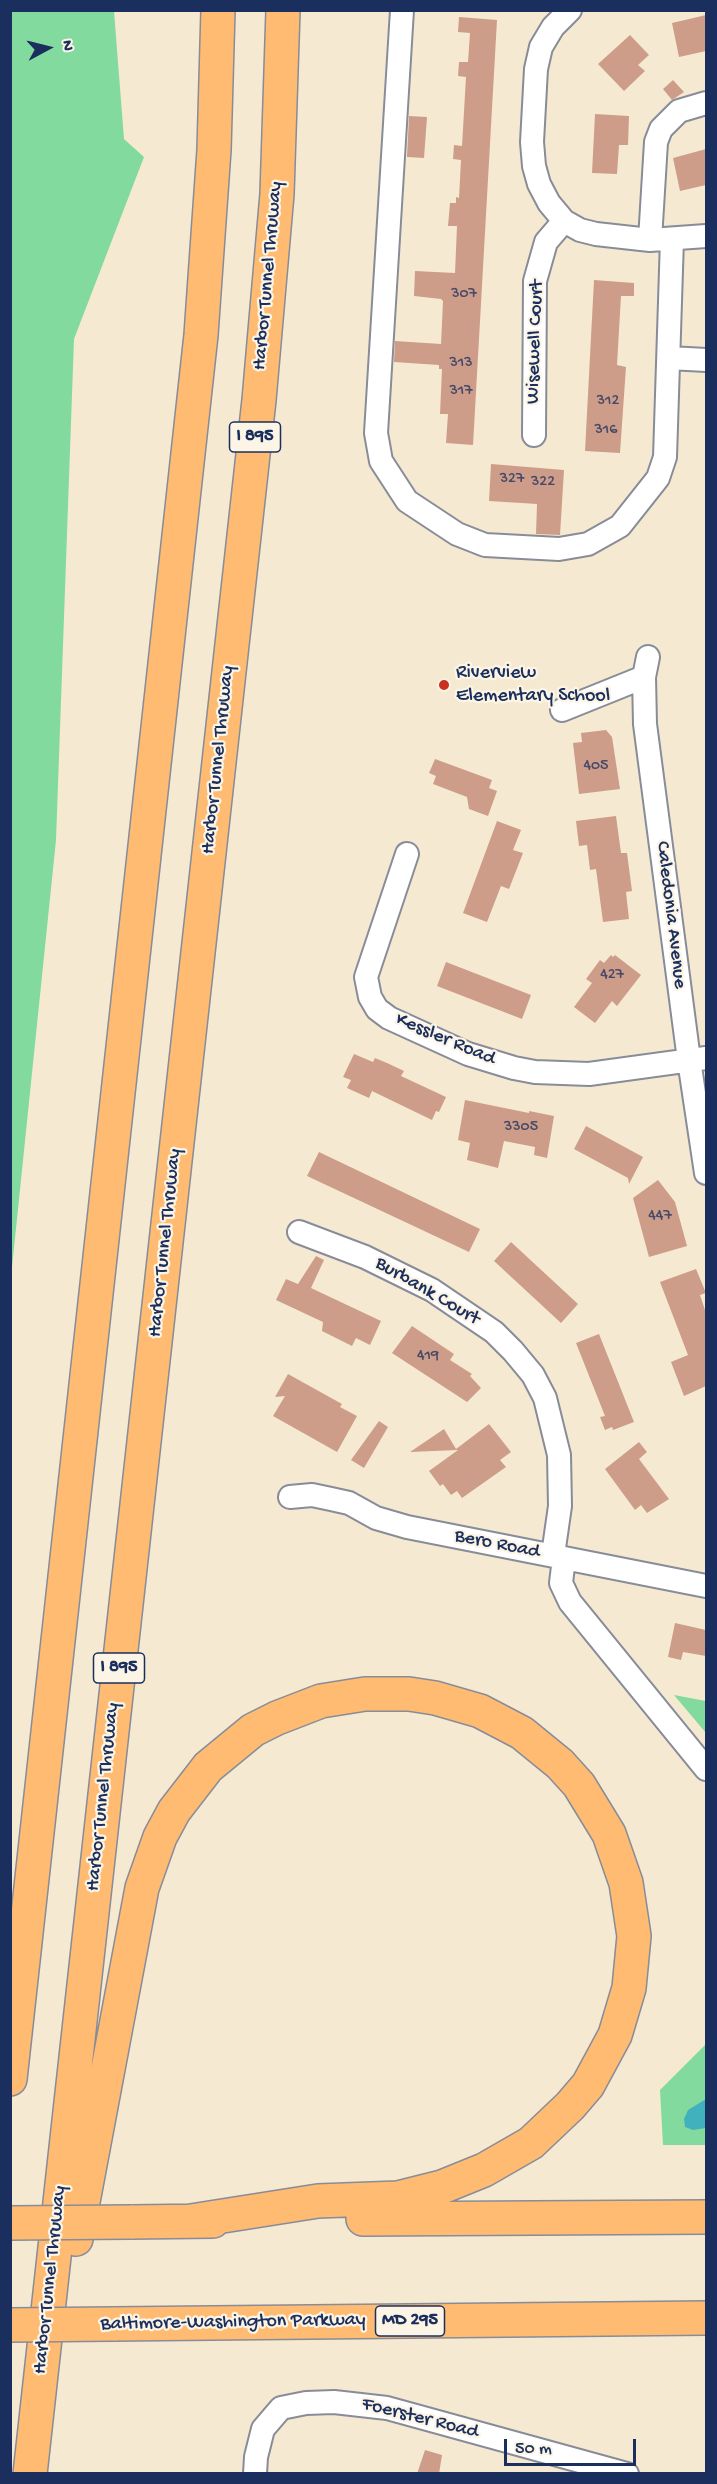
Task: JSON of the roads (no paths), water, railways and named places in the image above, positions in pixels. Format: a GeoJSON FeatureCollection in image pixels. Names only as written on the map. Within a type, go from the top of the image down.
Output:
{"type":"FeatureCollection","features":[{"type":"Feature","properties":{"kind":"highway"},"geometry":{"type":"LineString","coordinates":[[10,2079],[201,334],[214,150],[218,10]]}},
{"type":"Feature","properties":{"kind":"highway","name":"Harbor Tunnel Thruway"},"geometry":{"type":"LineString","coordinates":[[31,2474],[259,400],[277,194],[283,10]]}},
{"type":"Feature","properties":{"kind":"highway"},"geometry":{"type":"LineString","coordinates":[[31,2474],[135,1918],[150,1861],[174,1811],[208,1767],[230,1747],[253,1730],[321,1701],[387,1693],[435,1698],[480,1712],[522,1733],[560,1764],[579,1785],[609,1834],[627,1883],[634,1936],[629,1988],[615,2035],[588,2085],[570,2106],[531,2143],[483,2170],[442,2187],[398,2198],[318,2201],[191,2221]]}},
{"type":"Feature","properties":{"kind":"highway"},"geometry":{"type":"LineString","coordinates":[[10,2223],[706,2217]]}},
{"type":"Feature","properties":{"kind":"highway","name":"Baltimore-Washington Parkway"},"geometry":{"type":"LineString","coordinates":[[10,2325],[706,2318]]}},
{"type":"Feature","properties":{"kind":"street"},"geometry":{"type":"LineString","coordinates":[[402,10],[376,433],[381,461],[407,501],[457,534],[485,545],[559,549],[588,544],[620,526],[658,478],[665,457],[669,358],[657,142],[661,129],[679,111],[706,103]]}},
{"type":"Feature","properties":{"kind":"street"},"geometry":{"type":"LineString","coordinates":[[570,10],[553,27],[541,46],[536,69],[532,142],[534,166],[539,184],[549,203],[564,221],[580,230],[596,234],[618,238],[661,239],[706,236]]}},
{"type":"Feature","properties":{"kind":"street","name":"Wisewell Court"},"geometry":{"type":"LineString","coordinates":[[534,435],[535,281],[546,242],[564,221]]}},
{"type":"Feature","properties":{"kind":"street"},"geometry":{"type":"LineString","coordinates":[[669,358],[706,360]]}},
{"type":"Feature","properties":{"kind":"street","name":"Caledonia Avenue"},"geometry":{"type":"LineString","coordinates":[[562,710],[646,667],[645,724],[698,1059],[706,1173]]}},
{"type":"Feature","properties":{"kind":"street","name":"Kessler Road"},"geometry":{"type":"LineString","coordinates":[[407,854],[366,977],[370,997],[377,1008],[389,1018],[468,1054],[514,1068],[558,1074],[589,1074],[698,1059]]}},
{"type":"Feature","properties":{"kind":"street","name":"Burbank Court"},"geometry":{"type":"LineString","coordinates":[[299,1232],[365,1257],[432,1290],[494,1332],[533,1375],[545,1398],[559,1455],[558,1557],[561,1583],[570,1602],[706,1769]]}},
{"type":"Feature","properties":{"kind":"street","name":"Bero Road"},"geometry":{"type":"LineString","coordinates":[[290,1497],[312,1495],[331,1498],[349,1503],[376,1518],[407,1527],[706,1586]]}},
{"type":"Feature","properties":{"kind":"street","name":"Foerster Road"},"geometry":{"type":"LineString","coordinates":[[255,2474],[256,2457],[263,2429],[281,2409],[306,2403],[334,2402],[387,2408],[627,2474]]}},
{"type":"Feature","properties":{"kind":"water"},"geometry":{"type":"Polygon","coordinates":[[[706,2099],[706,2128],[693,2130],[685,2127],[684,2119],[688,2110],[706,2099]]]}},
{"type":"Feature","properties":{"kind":"place","name":"Riverview Elementary School"},"geometry":{"type":"Point","coordinates":[444,685]}}]}
